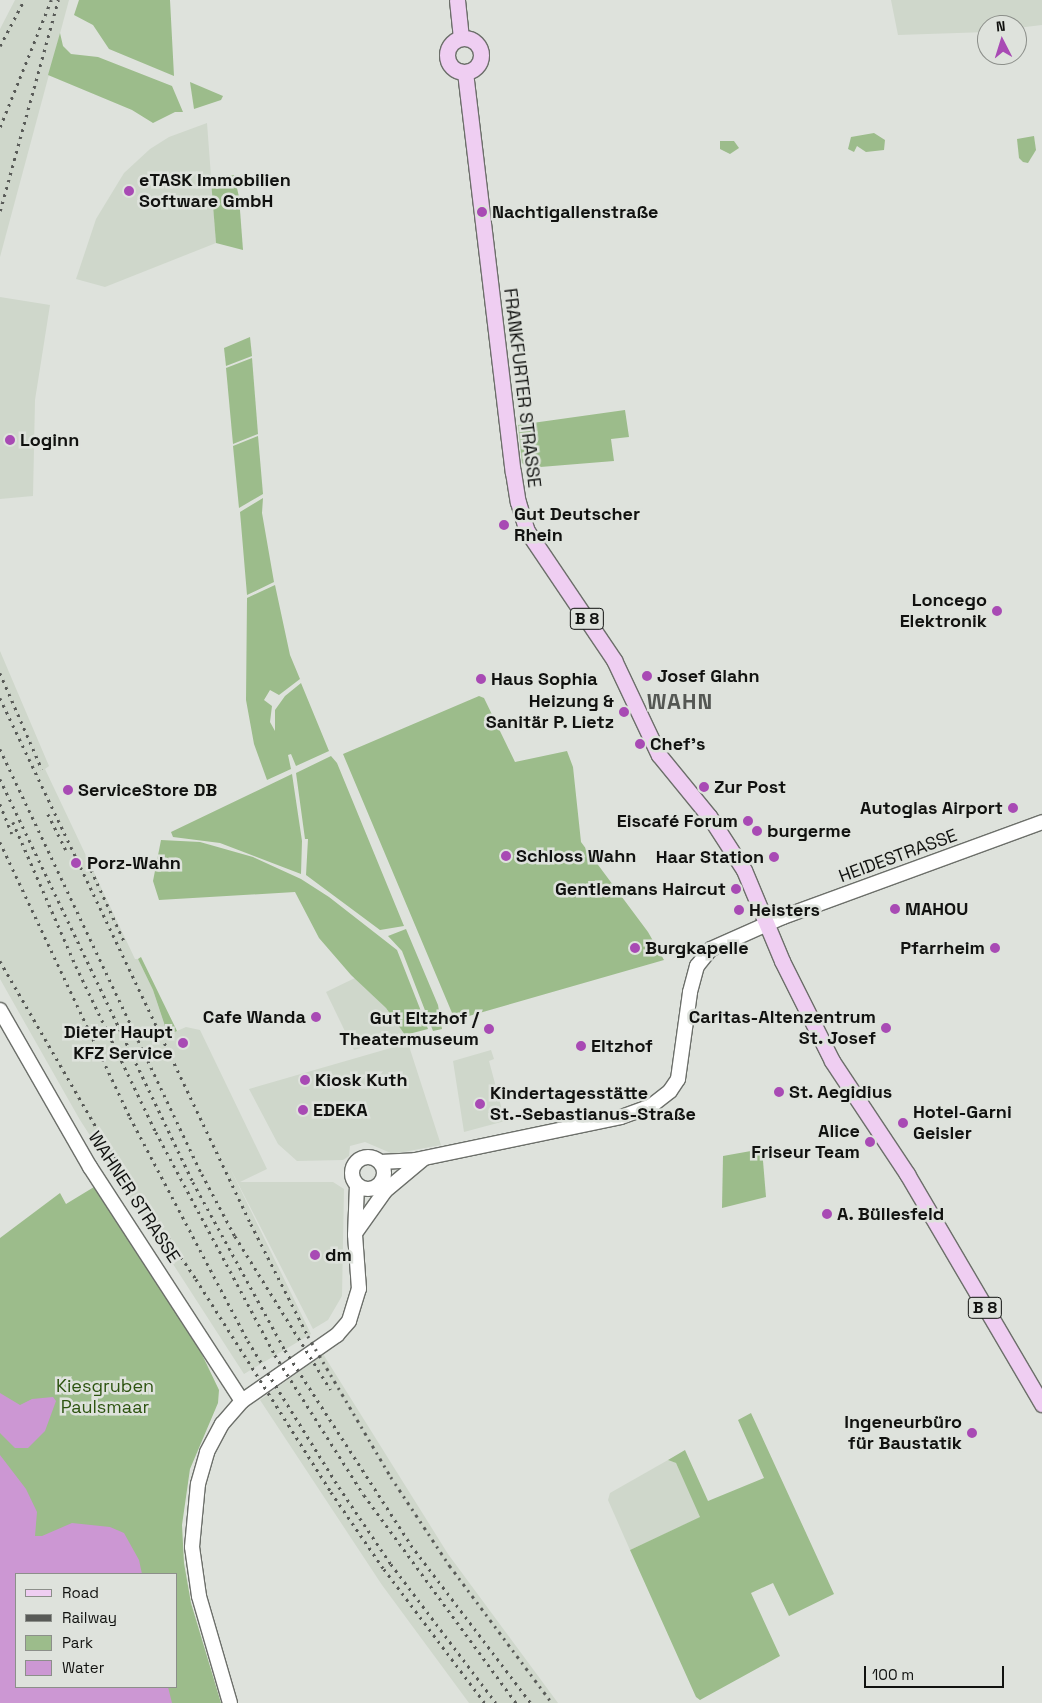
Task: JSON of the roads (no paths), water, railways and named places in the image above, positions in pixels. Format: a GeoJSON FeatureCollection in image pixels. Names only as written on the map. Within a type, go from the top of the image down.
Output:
{"type":"FeatureCollection","features":[{"type":"Feature","properties":{"kind":"main road"},"geometry":{"type":"LineString","coordinates":[[457,0],[461,38]]}},
{"type":"Feature","properties":{"kind":"main road"},"geometry":{"type":"LineString","coordinates":[[461,38],[474,41],[481,52],[479,63],[466,72],[451,67],[447,58],[452,43],[461,38]]}},
{"type":"Feature","properties":{"kind":"main road","name":"FRANKFURTER STRASSE"},"geometry":{"type":"LineString","coordinates":[[466,72],[513,466],[522,517],[539,551],[614,660],[659,756],[729,845],[744,870],[766,924],[832,1061],[907,1174],[1042,1404]]}},
{"type":"Feature","properties":{"kind":"street","name":"HEIDESTRASSE"},"geometry":{"type":"LineString","coordinates":[[419,1160],[621,1117],[651,1106],[670,1092],[678,1079],[690,992],[697,966],[718,945],[766,924],[1042,822]]}},
{"type":"Feature","properties":{"kind":"street","name":"WAHNER STRASSE"},"geometry":{"type":"LineString","coordinates":[[0,1010],[90,1167],[242,1401]]}},
{"type":"Feature","properties":{"kind":"street"},"geometry":{"type":"LineString","coordinates":[[230,1703],[199,1596],[192,1547],[193,1514],[207,1452],[222,1424],[242,1401],[337,1335],[349,1321],[359,1289],[355,1235],[357,1184],[352,1173],[356,1162],[367,1157],[380,1162],[419,1160]]}},
{"type":"Feature","properties":{"kind":"street"},"geometry":{"type":"LineString","coordinates":[[356,1220],[373,1188],[384,1177],[419,1160]]}},
{"type":"Feature","properties":{"kind":"street"},"geometry":{"type":"LineString","coordinates":[[355,1235],[385,1191],[419,1160]]}},
{"type":"Feature","properties":{"kind":"street"},"geometry":{"type":"LineString","coordinates":[[380,1162],[384,1177]]}},
{"type":"Feature","properties":{"kind":"street"},"geometry":{"type":"LineString","coordinates":[[357,1184],[373,1188]]}},
{"type":"Feature","properties":{"kind":"water"},"geometry":{"type":"Polygon","coordinates":[[[0,1393],[20,1405],[32,1399],[53,1397],[56,1401],[45,1431],[28,1448],[15,1448],[0,1433],[0,1393]]]}},
{"type":"Feature","properties":{"kind":"water"},"geometry":{"type":"Polygon","coordinates":[[[0,1455],[26,1489],[37,1512],[35,1536],[42,1536],[72,1523],[110,1527],[124,1533],[139,1560],[142,1573],[15,1573],[15,1688],[168,1688],[172,1703],[0,1703],[0,1455]]]}},
{"type":"Feature","properties":{"kind":"railway"},"geometry":{"type":"LineString","coordinates":[[0,46],[24,0]]}},
{"type":"Feature","properties":{"kind":"railway"},"geometry":{"type":"LineString","coordinates":[[0,127],[51,0]]}},
{"type":"Feature","properties":{"kind":"railway"},"geometry":{"type":"LineString","coordinates":[[0,211],[58,0]]}},
{"type":"Feature","properties":{"kind":"railway"},"geometry":{"type":"LineString","coordinates":[[0,673],[42,769]]}},
{"type":"Feature","properties":{"kind":"railway"},"geometry":{"type":"LineString","coordinates":[[0,698],[251,1224],[308,1336],[391,1477],[450,1566],[552,1703]]}},
{"type":"Feature","properties":{"kind":"railway"},"geometry":{"type":"LineString","coordinates":[[0,749],[202,1174],[235,1236],[331,1390]]}},
{"type":"Feature","properties":{"kind":"railway"},"geometry":{"type":"LineString","coordinates":[[0,779],[193,1182],[285,1350],[411,1545],[531,1703]]}},
{"type":"Feature","properties":{"kind":"railway"},"geometry":{"type":"LineString","coordinates":[[0,804],[12,834]]}},
{"type":"Feature","properties":{"kind":"railway"},"geometry":{"type":"LineString","coordinates":[[48,814],[66,850]]}},
{"type":"Feature","properties":{"kind":"railway"},"geometry":{"type":"LineString","coordinates":[[13,822],[76,966],[156,1132],[275,1355],[364,1495],[516,1703]]}},
{"type":"Feature","properties":{"kind":"railway"},"geometry":{"type":"LineString","coordinates":[[0,842],[130,1117],[248,1341],[339,1487],[391,1564],[496,1703]]}},
{"type":"Feature","properties":{"kind":"railway"},"geometry":{"type":"LineString","coordinates":[[88,863],[125,943]]}},
{"type":"Feature","properties":{"kind":"railway"},"geometry":{"type":"LineString","coordinates":[[0,961],[110,1151],[196,1279],[331,1492],[384,1569],[485,1703]]}},
{"type":"Feature","properties":{"kind":"place","name":"eTASK Immobilien Software GmbH"},"geometry":{"type":"Point","coordinates":[129,191]}},
{"type":"Feature","properties":{"kind":"place","name":"Nachtigallenstraße"},"geometry":{"type":"Point","coordinates":[482,212]}},
{"type":"Feature","properties":{"kind":"place","name":"Loginn"},"geometry":{"type":"Point","coordinates":[10,440]}},
{"type":"Feature","properties":{"kind":"place","name":"Gut Deutscher Rhein"},"geometry":{"type":"Point","coordinates":[504,525]}},
{"type":"Feature","properties":{"kind":"place","name":"Loncego Elektronik"},"geometry":{"type":"Point","coordinates":[997,611]}},
{"type":"Feature","properties":{"kind":"place","name":"Josef Glahn"},"geometry":{"type":"Point","coordinates":[647,676]}},
{"type":"Feature","properties":{"kind":"place","name":"Haus Sophia"},"geometry":{"type":"Point","coordinates":[481,679]}},
{"type":"Feature","properties":{"kind":"place","name":"Heizung & Sanitär P. Lietz"},"geometry":{"type":"Point","coordinates":[624,712]}},
{"type":"Feature","properties":{"kind":"place","name":"Chef's"},"geometry":{"type":"Point","coordinates":[640,744]}},
{"type":"Feature","properties":{"kind":"place","name":"Zur Post"},"geometry":{"type":"Point","coordinates":[704,787]}},
{"type":"Feature","properties":{"kind":"place","name":"ServiceStore DB"},"geometry":{"type":"Point","coordinates":[68,790]}},
{"type":"Feature","properties":{"kind":"place","name":"Autoglas Airport"},"geometry":{"type":"Point","coordinates":[1013,808]}},
{"type":"Feature","properties":{"kind":"place","name":"Eiscafé Forum"},"geometry":{"type":"Point","coordinates":[748,821]}},
{"type":"Feature","properties":{"kind":"place","name":"burgerme"},"geometry":{"type":"Point","coordinates":[757,831]}},
{"type":"Feature","properties":{"kind":"place","name":"Schloss Wahn"},"geometry":{"type":"Point","coordinates":[506,856]}},
{"type":"Feature","properties":{"kind":"place","name":"Haar Station"},"geometry":{"type":"Point","coordinates":[774,857]}},
{"type":"Feature","properties":{"kind":"place","name":"Porz-Wahn"},"geometry":{"type":"Point","coordinates":[76,863]}},
{"type":"Feature","properties":{"kind":"place","name":"Gentlemans Haircut"},"geometry":{"type":"Point","coordinates":[736,889]}},
{"type":"Feature","properties":{"kind":"place","name":"MAHOU"},"geometry":{"type":"Point","coordinates":[895,909]}},
{"type":"Feature","properties":{"kind":"place","name":"Heisters"},"geometry":{"type":"Point","coordinates":[739,910]}},
{"type":"Feature","properties":{"kind":"place","name":"Burgkapelle"},"geometry":{"type":"Point","coordinates":[635,948]}},
{"type":"Feature","properties":{"kind":"place","name":"Pfarrheim"},"geometry":{"type":"Point","coordinates":[995,948]}},
{"type":"Feature","properties":{"kind":"place","name":"Cafe Wanda"},"geometry":{"type":"Point","coordinates":[316,1017]}},
{"type":"Feature","properties":{"kind":"place","name":"Caritas-Altenzentrum St. Josef"},"geometry":{"type":"Point","coordinates":[886,1028]}},
{"type":"Feature","properties":{"kind":"place","name":"Gut Eltzhof / Theatermuseum"},"geometry":{"type":"Point","coordinates":[489,1029]}},
{"type":"Feature","properties":{"kind":"place","name":"Dieter Haupt KFZ Service"},"geometry":{"type":"Point","coordinates":[183,1043]}},
{"type":"Feature","properties":{"kind":"place","name":"Eltzhof"},"geometry":{"type":"Point","coordinates":[581,1046]}},
{"type":"Feature","properties":{"kind":"place","name":"Kiosk Kuth"},"geometry":{"type":"Point","coordinates":[305,1080]}},
{"type":"Feature","properties":{"kind":"place","name":"St. Aegidius"},"geometry":{"type":"Point","coordinates":[779,1092]}},
{"type":"Feature","properties":{"kind":"place","name":"Kindertagesstätte St.-Sebastianus-Straße"},"geometry":{"type":"Point","coordinates":[480,1104]}},
{"type":"Feature","properties":{"kind":"place","name":"EDEKA"},"geometry":{"type":"Point","coordinates":[303,1110]}},
{"type":"Feature","properties":{"kind":"place","name":"Hotel-Garni Geisler"},"geometry":{"type":"Point","coordinates":[903,1123]}},
{"type":"Feature","properties":{"kind":"place","name":"Alice Friseur Team"},"geometry":{"type":"Point","coordinates":[870,1142]}},
{"type":"Feature","properties":{"kind":"place","name":"A. Büllesfeld"},"geometry":{"type":"Point","coordinates":[827,1214]}},
{"type":"Feature","properties":{"kind":"place","name":"dm"},"geometry":{"type":"Point","coordinates":[315,1255]}},
{"type":"Feature","properties":{"kind":"place","name":"Ingeneurbüro für Baustatik"},"geometry":{"type":"Point","coordinates":[972,1433]}},
{"type":"Feature","properties":{"kind":"district","name":"WAHN"},"geometry":{"type":"Point","coordinates":[680,702]}},
{"type":"Feature","properties":{"kind":"park label","name":"Kiesgruben Paulsmaar"},"geometry":{"type":"Point","coordinates":[105,1397]}}]}
